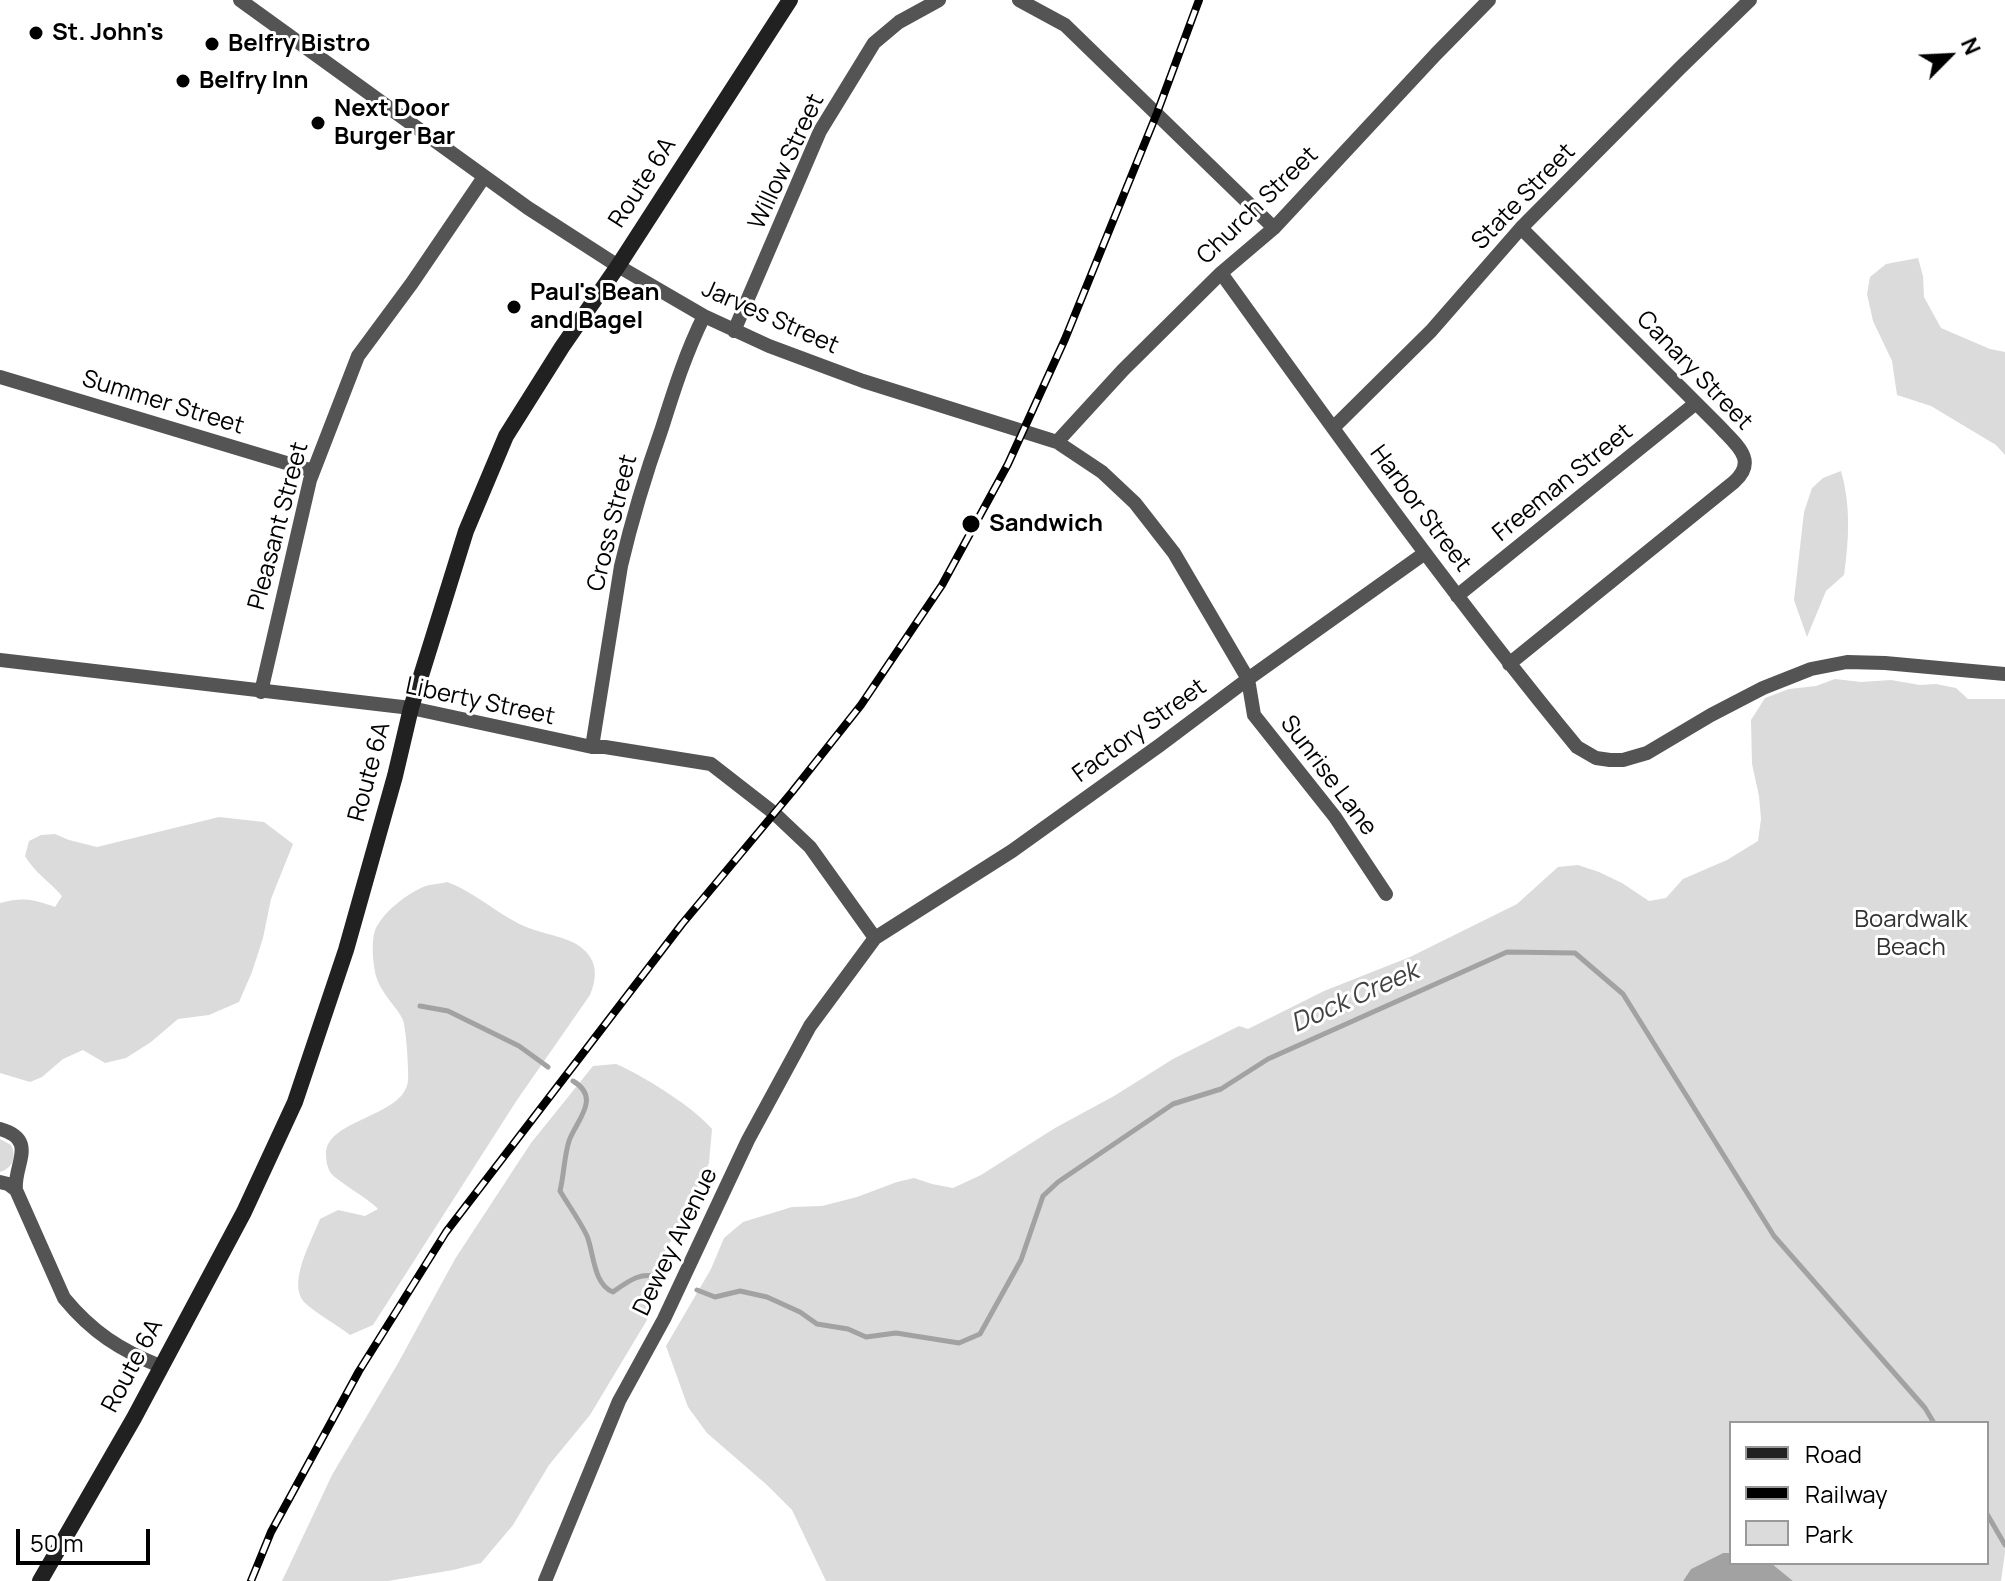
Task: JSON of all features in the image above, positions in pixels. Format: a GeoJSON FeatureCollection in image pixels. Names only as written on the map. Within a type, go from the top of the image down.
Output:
{"type":"FeatureCollection","features":[{"type":"Feature","properties":{"kind":"main road","name":"Route 6A"},"geometry":{"type":"LineString","coordinates":[[40,1581],[134,1418],[244,1212],[295,1102],[346,950],[411,708],[466,531],[506,436],[790,0]]}},
{"type":"Feature","properties":{"kind":"street","name":"Jarves Street"},"geometry":{"type":"LineString","coordinates":[[240,0],[528,208],[704,316],[734,331],[863,381],[1057,442],[1110,479],[1156,528],[1189,577],[1248,679]]}},
{"type":"Feature","properties":{"kind":"street","name":"Willow Street"},"geometry":{"type":"LineString","coordinates":[[734,331],[820,131],[874,43],[899,22],[939,0]]}},
{"type":"Feature","properties":{"kind":"street"},"geometry":{"type":"LineString","coordinates":[[1019,0],[1065,25],[1274,228]]}},
{"type":"Feature","properties":{"kind":"street","name":"Church Street"},"geometry":{"type":"LineString","coordinates":[[1057,442],[1123,370],[1221,273],[1274,228],[1489,0]]}},
{"type":"Feature","properties":{"kind":"street","name":"State Street"},"geometry":{"type":"LineString","coordinates":[[1333,428],[1431,331],[1521,228],[1742,2]]}},
{"type":"Feature","properties":{"kind":"street","name":"Pleasant Street"},"geometry":{"type":"LineString","coordinates":[[261,692],[313,471],[358,356],[484,177]]}},
{"type":"Feature","properties":{"kind":"street","name":"Canary Street"},"geometry":{"type":"LineString","coordinates":[[1509,664],[1742,474],[1746,464],[1742,453],[1696,403],[1521,228]]}},
{"type":"Feature","properties":{"kind":"street","name":"Harbor Street"},"geometry":{"type":"LineString","coordinates":[[1221,273],[1509,664],[1577,747],[1596,758],[1623,760],[1647,753],[1737,700],[1811,669],[1847,662],[2005,674]]}},
{"type":"Feature","properties":{"kind":"street","name":"Cross Street"},"geometry":{"type":"LineString","coordinates":[[592,747],[628,538],[675,386],[704,316]]}},
{"type":"Feature","properties":{"kind":"street","name":"Summer Street"},"geometry":{"type":"LineString","coordinates":[[0,377],[313,471]]}},
{"type":"Feature","properties":{"kind":"street","name":"Freeman Street"},"geometry":{"type":"LineString","coordinates":[[1457,596],[1696,403]]}},
{"type":"Feature","properties":{"kind":"street","name":"Factory Street"},"geometry":{"type":"LineString","coordinates":[[875,938],[1012,851],[1425,553]]}},
{"type":"Feature","properties":{"kind":"street","name":"Liberty Street"},"geometry":{"type":"LineString","coordinates":[[0,660],[411,708],[592,747],[711,764],[774,813],[810,847],[875,938]]}},
{"type":"Feature","properties":{"kind":"street","name":"Sunrise Lane"},"geometry":{"type":"LineString","coordinates":[[1248,679],[1254,715],[1341,825],[1386,894]]}},
{"type":"Feature","properties":{"kind":"street","name":"Dewey Avenue"},"geometry":{"type":"LineString","coordinates":[[545,1581],[619,1401],[664,1319],[748,1140],[810,1026],[875,938]]}},
{"type":"Feature","properties":{"kind":"street"},"geometry":{"type":"LineString","coordinates":[[0,1129],[16,1137],[21,1145],[23,1153],[15,1181],[16,1190],[64,1298],[87,1324],[113,1343],[160,1366]]}},
{"type":"Feature","properties":{"kind":"street"},"geometry":{"type":"LineString","coordinates":[[0,1182],[16,1190]]}},
{"type":"Feature","properties":{"kind":"green space"},"geometry":{"type":"Polygon","coordinates":[[[1918,258],[1924,297],[1941,328],[1990,349],[2005,352],[2005,455],[1996,445],[1931,406],[1897,395],[1892,361],[1873,321],[1867,294],[1870,277],[1886,264],[1918,258]]]}},
{"type":"Feature","properties":{"kind":"green space"},"geometry":{"type":"Polygon","coordinates":[[[1841,471],[1848,523],[1844,575],[1826,591],[1807,637],[1794,600],[1804,512],[1812,488],[1823,478],[1841,471]]]}},
{"type":"Feature","properties":{"kind":"green space","name":"Boardwalk Beach"},"geometry":{"type":"Polygon","coordinates":[[[1835,679],[1861,682],[1891,680],[1956,688],[1968,699],[2005,699],[2005,1553],[2001,1581],[1793,1581],[1773,1565],[1989,1565],[1989,1421],[1729,1421],[1729,1553],[1691,1569],[1683,1581],[826,1581],[792,1510],[707,1433],[688,1407],[666,1346],[711,1269],[724,1238],[743,1222],[792,1207],[822,1206],[857,1197],[914,1178],[953,1188],[981,1175],[1173,1059],[1239,1026],[1248,1029],[1324,991],[1410,957],[1517,904],[1558,867],[1578,865],[1599,872],[1649,901],[1666,898],[1683,879],[1727,860],[1758,841],[1761,819],[1752,764],[1751,720],[1765,698],[1789,689],[1816,686],[1835,679]]]}},
{"type":"Feature","properties":{"kind":"green space"},"geometry":{"type":"Polygon","coordinates":[[[219,817],[264,822],[293,844],[271,899],[263,938],[239,1002],[209,1015],[178,1019],[126,1058],[105,1063],[83,1050],[63,1059],[42,1077],[30,1082],[0,1073],[0,903],[28,900],[55,907],[62,896],[25,856],[29,841],[41,835],[55,834],[97,847],[219,817]]]}},
{"type":"Feature","properties":{"kind":"green space"},"geometry":{"type":"Polygon","coordinates":[[[447,882],[524,926],[578,945],[591,959],[595,970],[594,982],[590,995],[517,1100],[373,1325],[350,1335],[304,1302],[299,1294],[299,1273],[320,1219],[338,1210],[365,1216],[378,1209],[333,1176],[326,1154],[329,1142],[338,1133],[394,1103],[408,1081],[403,1020],[379,984],[373,960],[377,926],[391,908],[410,894],[426,886],[447,882]]]}},
{"type":"Feature","properties":{"kind":"green space"},"geometry":{"type":"Polygon","coordinates":[[[616,1064],[667,1093],[712,1129],[709,1163],[679,1227],[656,1266],[647,1320],[590,1415],[549,1465],[513,1525],[481,1563],[388,1581],[282,1581],[332,1475],[455,1259],[531,1143],[593,1066],[616,1064]]]}},
{"type":"Feature","properties":{"kind":"green space"},"geometry":{"type":"Polygon","coordinates":[[[0,1139],[11,1145],[14,1154],[11,1165],[0,1172],[0,1139]]]}},
{"type":"Feature","properties":{"kind":"shaded area"},"geometry":{"type":"Polygon","coordinates":[[[1729,1553],[1729,1565],[1773,1565],[1793,1581],[1683,1581],[1691,1569],[1729,1553]]]}},
{"type":"Feature","properties":{"kind":"waterway","name":"Dock Creek"},"geometry":{"type":"LineString","coordinates":[[697,1290],[715,1297],[740,1291],[767,1297],[800,1312],[817,1324],[848,1329],[866,1337],[896,1333],[959,1343],[980,1334],[1021,1260],[1043,1196],[1058,1182],[1173,1104],[1221,1089],[1268,1059],[1507,952],[1575,953],[1623,994],[1774,1236],[1925,1408],[1933,1421]]}},
{"type":"Feature","properties":{"kind":"waterway","name":"Dock Creek"},"geometry":{"type":"LineString","coordinates":[[420,1006],[448,1011],[519,1046],[548,1067]]}},
{"type":"Feature","properties":{"kind":"waterway","name":"Dock Creek"},"geometry":{"type":"LineString","coordinates":[[573,1081],[586,1095],[586,1102],[569,1141],[560,1191],[587,1236],[598,1275],[606,1288],[613,1292],[641,1276],[659,1278]]}},
{"type":"Feature","properties":{"kind":"waterway","name":"Dock Creek"},"geometry":{"type":"LineString","coordinates":[[1989,1517],[2005,1545]]}},
{"type":"Feature","properties":{"kind":"railway"},"geometry":{"type":"LineString","coordinates":[[251,1581],[271,1532],[359,1371],[446,1232],[682,924],[861,705],[942,585],[1008,464],[1065,339],[1157,113],[1199,0]]}},
{"type":"Feature","properties":{"kind":"place","name":"St. John's"},"geometry":{"type":"Point","coordinates":[36,33]}},
{"type":"Feature","properties":{"kind":"place","name":"Belfry Bistro"},"geometry":{"type":"Point","coordinates":[212,44]}},
{"type":"Feature","properties":{"kind":"place","name":"Belfry Inn"},"geometry":{"type":"Point","coordinates":[183,81]}},
{"type":"Feature","properties":{"kind":"place","name":"Next Door Burger Bar"},"geometry":{"type":"Point","coordinates":[318,123]}},
{"type":"Feature","properties":{"kind":"place","name":"Paul's Bean and Bagel"},"geometry":{"type":"Point","coordinates":[514,307]}},
{"type":"Feature","properties":{"kind":"place","name":"Sandwich"},"geometry":{"type":"Point","coordinates":[971,524]}}]}
